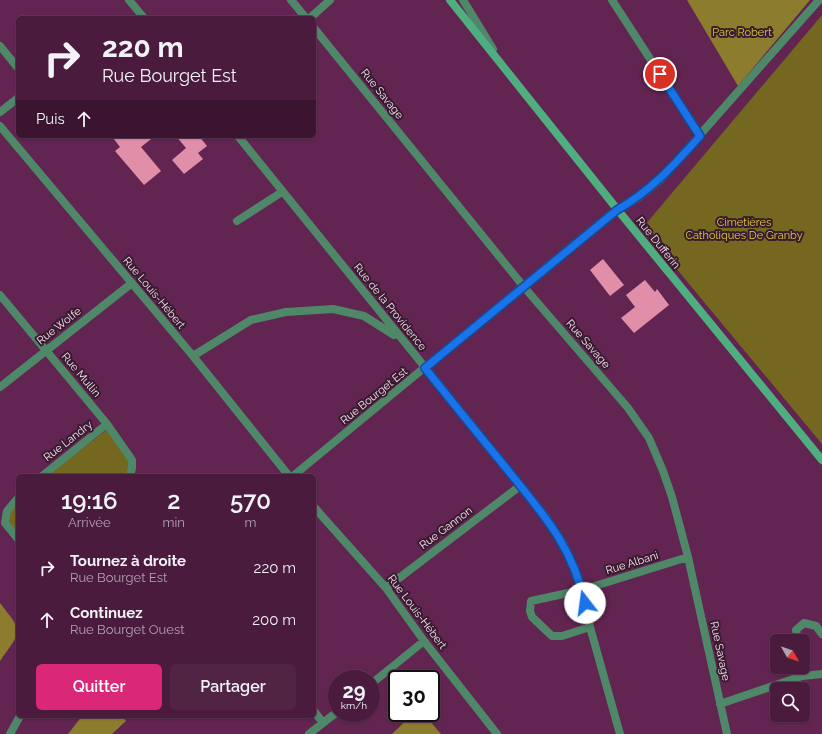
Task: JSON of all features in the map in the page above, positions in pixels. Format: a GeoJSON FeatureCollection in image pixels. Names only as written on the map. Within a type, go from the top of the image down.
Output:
{"type":"FeatureCollection","features":[{"type":"Feature","properties":{"kind":"main road","name":"Rue Dufferin"},"geometry":{"type":"LineString","coordinates":[[450,0],[498,58],[617,210],[822,460]]}},
{"type":"Feature","properties":{"kind":"street"},"geometry":{"type":"LineString","coordinates":[[129,0],[142,16]]}},
{"type":"Feature","properties":{"kind":"street"},"geometry":{"type":"LineString","coordinates":[[291,0],[304,16]]}},
{"type":"Feature","properties":{"kind":"street"},"geometry":{"type":"LineString","coordinates":[[312,16],[330,0]]}},
{"type":"Feature","properties":{"kind":"street"},"geometry":{"type":"LineString","coordinates":[[463,0],[498,58]]}},
{"type":"Feature","properties":{"kind":"street"},"geometry":{"type":"LineString","coordinates":[[612,0],[700,136]]}},
{"type":"Feature","properties":{"kind":"street","name":"Rue Bourget Est"},"geometry":{"type":"LineString","coordinates":[[295,474],[617,210],[638,198],[660,180],[818,0]]}},
{"type":"Feature","properties":{"kind":"street","name":"Rue Savage"},"geometry":{"type":"LineString","coordinates":[[316,30],[524,287],[628,408],[649,438],[664,471],[688,557],[727,734]]}},
{"type":"Feature","properties":{"kind":"street"},"geometry":{"type":"LineString","coordinates":[[0,46],[16,66]]}},
{"type":"Feature","properties":{"kind":"street"},"geometry":{"type":"LineString","coordinates":[[0,112],[16,100]]}},
{"type":"Feature","properties":{"kind":"street","name":"Rue Louis-Hébert"},"geometry":{"type":"LineString","coordinates":[[0,126],[193,356],[287,474]]}},
{"type":"Feature","properties":{"kind":"street","name":"Rue de la Providence"},"geometry":{"type":"LineString","coordinates":[[240,138],[546,517],[564,545],[582,590],[590,627],[620,734]]}},
{"type":"Feature","properties":{"kind":"street"},"geometry":{"type":"LineString","coordinates":[[237,222],[282,192]]}},
{"type":"Feature","properties":{"kind":"street","name":"Rue Wolfe"},"geometry":{"type":"LineString","coordinates":[[0,387],[132,283]]}},
{"type":"Feature","properties":{"kind":"street","name":"Rue Mullin"},"geometry":{"type":"LineString","coordinates":[[0,295],[107,424],[132,460],[130,474]]}},
{"type":"Feature","properties":{"kind":"street"},"geometry":{"type":"LineString","coordinates":[[193,356],[251,320],[286,312],[333,309],[364,316],[400,338]]}},
{"type":"Feature","properties":{"kind":"street","name":"Rue Landry"},"geometry":{"type":"LineString","coordinates":[[44,474],[107,424]]}},
{"type":"Feature","properties":{"kind":"street","name":"Rue Gannon"},"geometry":{"type":"LineString","coordinates":[[386,588],[520,486]]}},
{"type":"Feature","properties":{"kind":"street"},"geometry":{"type":"LineString","coordinates":[[16,500],[7,511],[5,523],[16,537]]}},
{"type":"Feature","properties":{"kind":"street","name":"Rue Louis-Hébert"},"geometry":{"type":"LineString","coordinates":[[316,508],[386,588],[424,641],[497,734]]}},
{"type":"Feature","properties":{"kind":"street","name":"Rue Albani"},"geometry":{"type":"LineString","coordinates":[[590,627],[562,636],[552,636],[536,622],[530,611],[531,601],[536,598],[582,590],[688,557]]}},
{"type":"Feature","properties":{"kind":"street"},"geometry":{"type":"LineString","coordinates":[[797,634],[796,630],[804,623],[816,626],[822,634]]}},
{"type":"Feature","properties":{"kind":"street"},"geometry":{"type":"LineString","coordinates":[[380,677],[424,641]]}},
{"type":"Feature","properties":{"kind":"street"},"geometry":{"type":"LineString","coordinates":[[720,704],[802,676],[822,674]]}},
{"type":"Feature","properties":{"kind":"street"},"geometry":{"type":"LineString","coordinates":[[316,714],[323,723]]}},
{"type":"Feature","properties":{"kind":"street"},"geometry":{"type":"LineString","coordinates":[[10,734],[19,718]]}},
{"type":"Feature","properties":{"kind":"street"},"geometry":{"type":"LineString","coordinates":[[309,734],[328,719]]}},
{"type":"Feature","properties":{"kind":"green space","name":"Parc Robert"},"geometry":{"type":"Polygon","coordinates":[[[687,0],[810,0],[738,86],[687,0]]]}},
{"type":"Feature","properties":{"kind":"green space","name":"Cimetières Catholiques De Granby"},"geometry":{"type":"Polygon","coordinates":[[[822,15],[822,444],[646,232],[645,225],[822,15]]]}},
{"type":"Feature","properties":{"kind":"green space"},"geometry":{"type":"Polygon","coordinates":[[[109,428],[133,454],[132,474],[50,474],[109,428]]]}},
{"type":"Feature","properties":{"kind":"green space"},"geometry":{"type":"Polygon","coordinates":[[[16,501],[16,536],[3,514],[16,501]]]}},
{"type":"Feature","properties":{"kind":"green space"},"geometry":{"type":"Polygon","coordinates":[[[0,603],[16,627],[16,637],[0,661],[0,603]]]}},
{"type":"Feature","properties":{"kind":"green space"},"geometry":{"type":"Polygon","coordinates":[[[80,718],[124,718],[126,721],[112,734],[68,734],[80,718]]]}},
{"type":"Feature","properties":{"kind":"green space"},"geometry":{"type":"Polygon","coordinates":[[[405,722],[431,722],[441,734],[392,734],[405,722]]]}},
{"type":"Feature","properties":{"kind":"building"},"geometry":{"type":"Polygon","coordinates":[[[113,138],[152,138],[141,147],[161,171],[144,185],[115,151],[120,147],[113,138]]]}},
{"type":"Feature","properties":{"kind":"building"},"geometry":{"type":"Polygon","coordinates":[[[178,138],[201,138],[207,146],[198,153],[203,159],[184,174],[172,160],[186,148],[178,138]]]}},
{"type":"Feature","properties":{"kind":"building"},"geometry":{"type":"Polygon","coordinates":[[[603,259],[624,285],[610,296],[590,270],[603,259]]]}},
{"type":"Feature","properties":{"kind":"building"},"geometry":{"type":"Polygon","coordinates":[[[645,280],[655,292],[657,289],[669,305],[634,333],[621,318],[635,307],[626,295],[645,280]]]}},
{"type":"Feature","properties":{"kind":"route"},"geometry":{"type":"LineString","coordinates":[[585,603],[582,590],[564,545],[546,517],[425,368],[617,210],[638,198],[660,180],[700,136],[660,74]]}}]}
